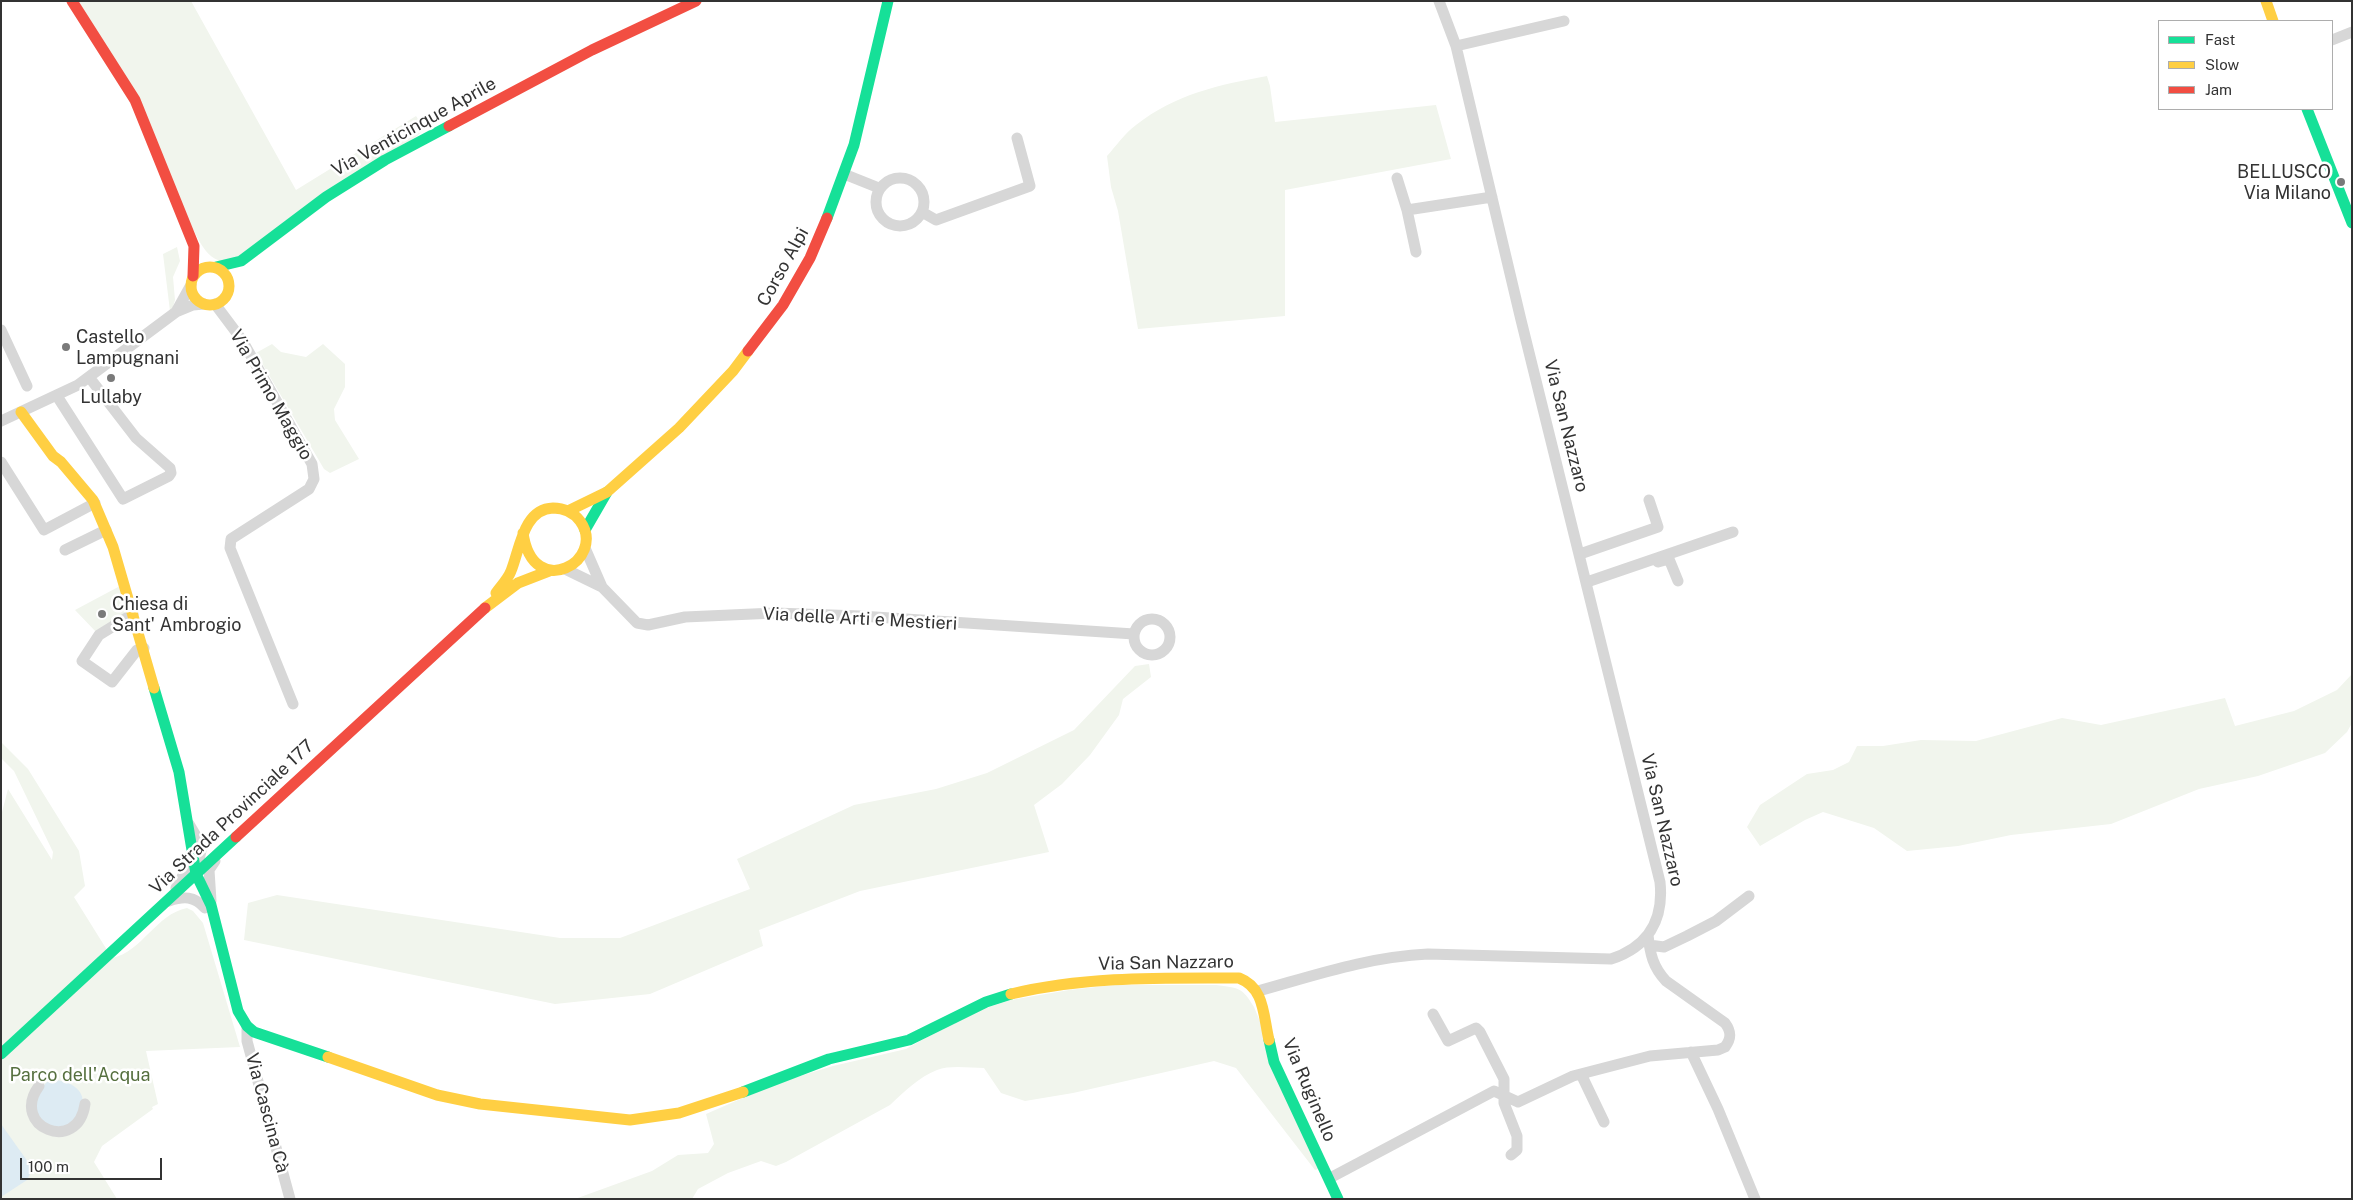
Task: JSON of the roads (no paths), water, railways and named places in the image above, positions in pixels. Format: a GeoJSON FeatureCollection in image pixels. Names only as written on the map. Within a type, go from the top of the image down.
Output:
{"type":"FeatureCollection","features":[{"type":"Feature","properties":{"kind":"street"},"geometry":{"type":"LineString","coordinates":[[72,1],[135,100],[194,246],[214,267],[227,276],[229,291]]}},
{"type":"Feature","properties":{"kind":"street","name":"Via Venticinque Aprile"},"geometry":{"type":"LineString","coordinates":[[214,267],[241,261],[326,197],[363,172],[614,39],[696,1]]}},
{"type":"Feature","properties":{"kind":"street","name":"Corso Alpi"},"geometry":{"type":"LineString","coordinates":[[568,511],[607,492],[705,402],[770,325],[810,258],[824,229],[854,145],[888,1]]}},
{"type":"Feature","properties":{"kind":"street","name":"Via San Nazzaro"},"geometry":{"type":"LineString","coordinates":[[247,1026],[260,1035],[437,1095],[480,1104],[630,1120],[650,1120],[680,1114],[830,1059],[894,1046],[941,1026],[969,1008],[1010,993],[1032,989],[1114,979],[1239,978],[1249,982],[1258,991],[1362,961],[1398,956],[1428,954],[1611,959],[1648,940],[1661,910],[1660,882],[1456,46],[1439,1]]}},
{"type":"Feature","properties":{"kind":"street"},"geometry":{"type":"LineString","coordinates":[[2266,1],[2273,20]]}},
{"type":"Feature","properties":{"kind":"street"},"geometry":{"type":"LineString","coordinates":[[1456,46],[1564,21]]}},
{"type":"Feature","properties":{"kind":"street"},"geometry":{"type":"LineString","coordinates":[[2333,40],[2352,32]]}},
{"type":"Feature","properties":{"kind":"street"},"geometry":{"type":"LineString","coordinates":[[2308,110],[2352,223]]}},
{"type":"Feature","properties":{"kind":"street"},"geometry":{"type":"LineString","coordinates":[[922,212],[936,220],[1030,186],[1017,138]]}},
{"type":"Feature","properties":{"kind":"street"},"geometry":{"type":"LineString","coordinates":[[844,174],[879,188]]}},
{"type":"Feature","properties":{"kind":"street"},"geometry":{"type":"LineString","coordinates":[[894,178],[912,180],[919,186],[923,194],[924,204],[917,220],[909,225],[900,227],[884,221],[878,214],[875,205],[879,188],[886,181],[894,178]]}},
{"type":"Feature","properties":{"kind":"street"},"geometry":{"type":"LineString","coordinates":[[1397,178],[1407,210],[1416,252]]}},
{"type":"Feature","properties":{"kind":"street"},"geometry":{"type":"LineString","coordinates":[[1407,210],[1492,197]]}},
{"type":"Feature","properties":{"kind":"street"},"geometry":{"type":"LineString","coordinates":[[194,246],[192,280],[195,298],[210,304]]}},
{"type":"Feature","properties":{"kind":"street"},"geometry":{"type":"LineString","coordinates":[[1,421],[57,396],[89,377],[176,312],[193,305],[210,304],[223,300],[229,291],[241,261]]}},
{"type":"Feature","properties":{"kind":"street"},"geometry":{"type":"LineString","coordinates":[[176,312],[192,280],[202,268],[214,267]]}},
{"type":"Feature","properties":{"kind":"street","name":"Via Primo Maggio"},"geometry":{"type":"LineString","coordinates":[[210,304],[242,340],[312,464],[314,480],[309,489],[231,539],[230,548],[294,704]]}},
{"type":"Feature","properties":{"kind":"street"},"geometry":{"type":"LineString","coordinates":[[1,330],[27,386]]}},
{"type":"Feature","properties":{"kind":"street"},"geometry":{"type":"LineString","coordinates":[[57,396],[123,499],[169,476],[170,468],[136,438],[89,377]]}},
{"type":"Feature","properties":{"kind":"street"},"geometry":{"type":"LineString","coordinates":[[21,412],[53,456],[61,462],[95,503],[106,530],[144,648],[168,739],[179,772],[190,853],[218,938],[238,1011],[247,1026]]}},
{"type":"Feature","properties":{"kind":"street"},"geometry":{"type":"LineString","coordinates":[[1,462],[44,530],[95,503]]}},
{"type":"Feature","properties":{"kind":"street","name":"Corso Alpi"},"geometry":{"type":"LineString","coordinates":[[585,530],[607,492]]}},
{"type":"Feature","properties":{"kind":"street"},"geometry":{"type":"LineString","coordinates":[[1580,554],[1658,527],[1649,500]]}},
{"type":"Feature","properties":{"kind":"street","name":"Via Strada Provinciale 177"},"geometry":{"type":"LineString","coordinates":[[487,606],[510,573],[523,533],[530,519],[540,511],[554,508],[568,511]]}},
{"type":"Feature","properties":{"kind":"street"},"geometry":{"type":"LineString","coordinates":[[564,570],[576,563],[585,548],[585,530],[578,518],[568,511]]}},
{"type":"Feature","properties":{"kind":"street"},"geometry":{"type":"LineString","coordinates":[[65,550],[106,530]]}},
{"type":"Feature","properties":{"kind":"street"},"geometry":{"type":"LineString","coordinates":[[1588,584],[1733,532]]}},
{"type":"Feature","properties":{"kind":"street"},"geometry":{"type":"LineString","coordinates":[[523,533],[525,552],[531,561],[549,571]]}},
{"type":"Feature","properties":{"kind":"street","name":"Via delle Arti e Mestieri"},"geometry":{"type":"LineString","coordinates":[[585,548],[602,588]]}},
{"type":"Feature","properties":{"kind":"street"},"geometry":{"type":"LineString","coordinates":[[1588,584],[1669,559],[1678,581]]}},
{"type":"Feature","properties":{"kind":"street","name":"Via Strada Provinciale 177"},"geometry":{"type":"LineString","coordinates":[[1,1054],[487,606],[518,583],[549,571],[564,570]]}},
{"type":"Feature","properties":{"kind":"street","name":"Via delle Arti e Mestieri"},"geometry":{"type":"LineString","coordinates":[[564,570],[602,588],[638,623],[648,625],[686,616],[775,613],[860,616],[1134,634]]}},
{"type":"Feature","properties":{"kind":"street"},"geometry":{"type":"LineString","coordinates":[[133,614],[99,635],[82,661],[112,682],[137,650],[144,648]]}},
{"type":"Feature","properties":{"kind":"street"},"geometry":{"type":"LineString","coordinates":[[185,816],[202,846],[196,874]]}},
{"type":"Feature","properties":{"kind":"street"},"geometry":{"type":"LineString","coordinates":[[202,846],[223,849],[209,870],[208,907]]}},
{"type":"Feature","properties":{"kind":"street"},"geometry":{"type":"LineString","coordinates":[[168,901],[186,870],[190,853]]}},
{"type":"Feature","properties":{"kind":"street"},"geometry":{"type":"LineString","coordinates":[[1648,940],[1664,947],[1716,921],[1749,896]]}},
{"type":"Feature","properties":{"kind":"street"},"geometry":{"type":"LineString","coordinates":[[168,901],[188,897],[198,900],[208,907]]}},
{"type":"Feature","properties":{"kind":"street"},"geometry":{"type":"LineString","coordinates":[[1330,1178],[1487,1094],[1494,1092],[1518,1102],[1577,1075],[1650,1056],[1718,1050],[1726,1047],[1730,1037],[1730,1029],[1725,1023],[1666,981],[1654,966],[1648,940]]}},
{"type":"Feature","properties":{"kind":"street","name":"Via Ruginello"},"geometry":{"type":"LineString","coordinates":[[1258,991],[1274,1062],[1309,1139],[1330,1178],[1338,1199]]}},
{"type":"Feature","properties":{"kind":"street"},"geometry":{"type":"LineString","coordinates":[[1433,1014],[1448,1040],[1476,1028],[1480,1032],[1504,1079],[1504,1103],[1518,1136],[1517,1150],[1511,1155]]}},
{"type":"Feature","properties":{"kind":"street","name":"Via Cascina Cà"},"geometry":{"type":"LineString","coordinates":[[247,1026],[247,1041],[290,1199]]}},
{"type":"Feature","properties":{"kind":"street"},"geometry":{"type":"LineString","coordinates":[[1691,1052],[1754,1199]]}},
{"type":"Feature","properties":{"kind":"street"},"geometry":{"type":"LineString","coordinates":[[1577,1075],[1604,1122]]}},
{"type":"Feature","properties":{"kind":"street"},"geometry":{"type":"LineString","coordinates":[[39,1086],[31,1101],[32,1110],[34,1118],[48,1130],[65,1131],[73,1127],[80,1121],[85,1104]]}},
{"type":"Feature","properties":{"kind":"place","name":"BELLUSCO Via Milano"},"geometry":{"type":"Point","coordinates":[2341,182]}},
{"type":"Feature","properties":{"kind":"place","name":"Castello Lampugnani"},"geometry":{"type":"Point","coordinates":[66,347]}},
{"type":"Feature","properties":{"kind":"place","name":"Lullaby"},"geometry":{"type":"Point","coordinates":[111,378]}},
{"type":"Feature","properties":{"kind":"place","name":"Chiesa di Sant' Ambrogio"},"geometry":{"type":"Point","coordinates":[102,614]}},
{"type":"Feature","properties":{"kind":"park label","name":"Parco dell'Acqua"},"geometry":{"type":"Point","coordinates":[80,1075]}}]}
